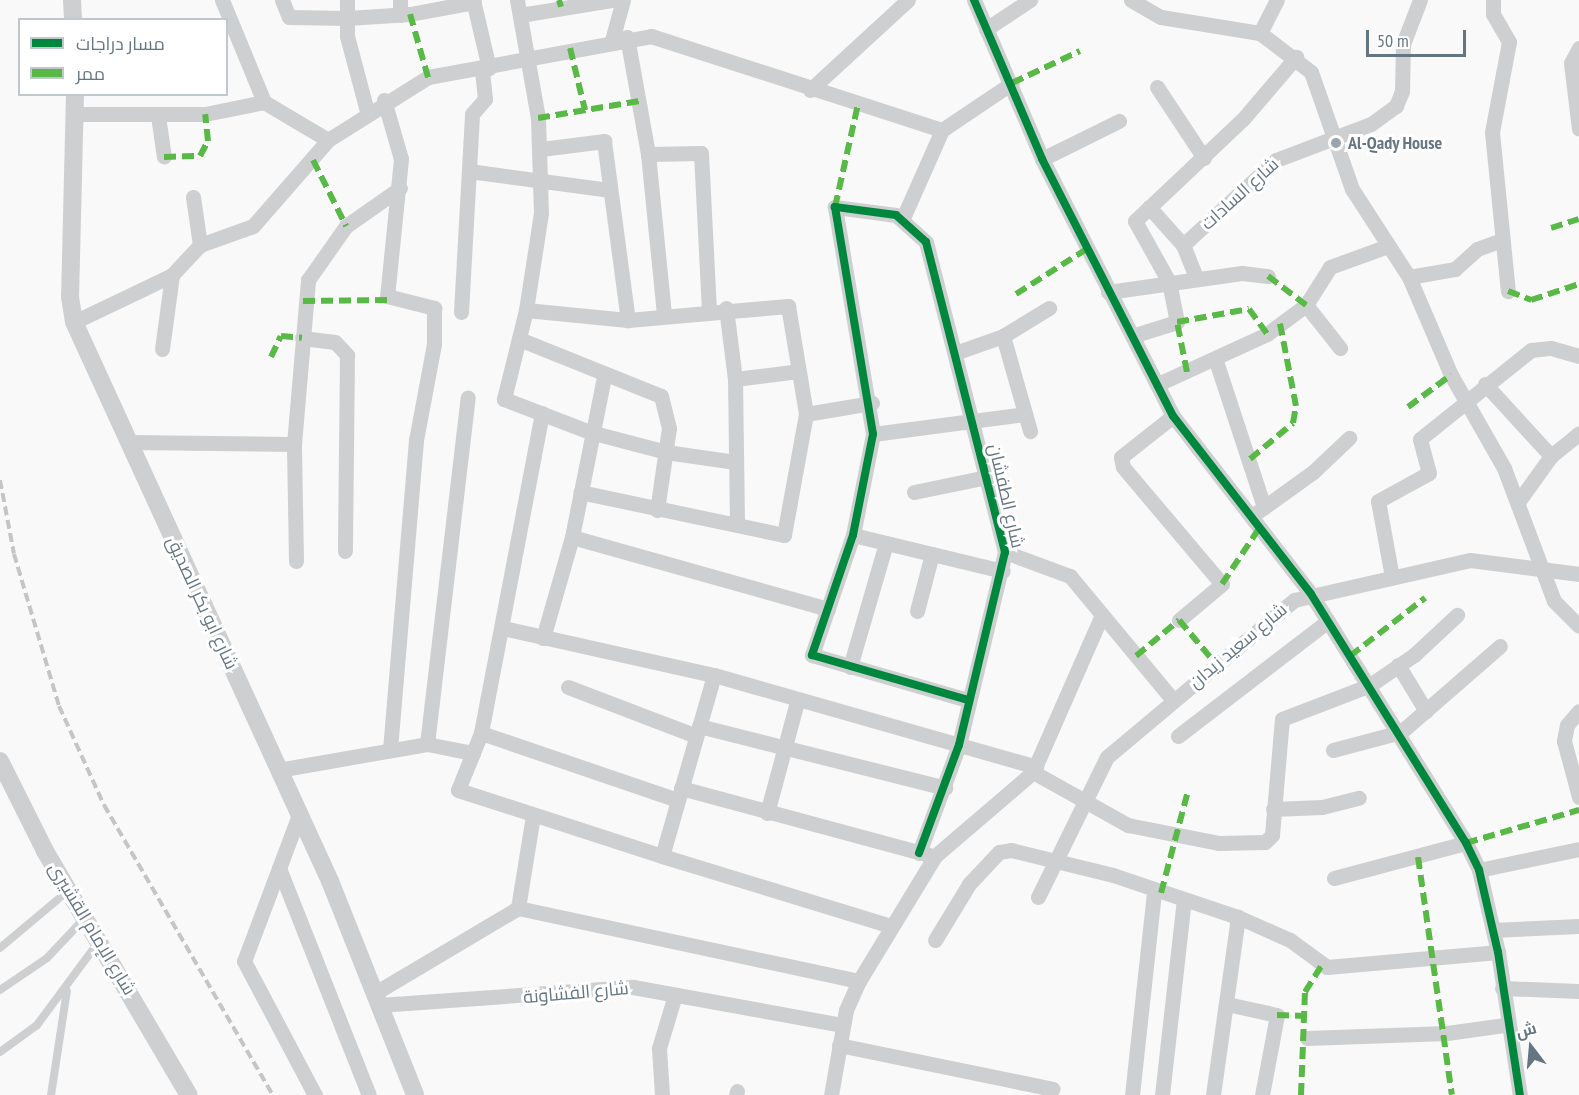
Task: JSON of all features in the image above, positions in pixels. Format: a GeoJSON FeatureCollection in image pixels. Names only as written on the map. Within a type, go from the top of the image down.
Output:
{"type":"FeatureCollection","features":[{"type":"Feature","properties":{"kind":"street"},"geometry":{"type":"LineString","coordinates":[[72,0],[73,18]]}},
{"type":"Feature","properties":{"kind":"street"},"geometry":{"type":"LineString","coordinates":[[222,0],[264,102],[328,140]]}},
{"type":"Feature","properties":{"kind":"street"},"geometry":{"type":"LineString","coordinates":[[282,0],[289,17],[347,18],[400,8],[474,1],[486,68],[485,99],[473,108],[461,312]]}},
{"type":"Feature","properties":{"kind":"street"},"geometry":{"type":"LineString","coordinates":[[347,0],[347,18],[367,111]]}},
{"type":"Feature","properties":{"kind":"street"},"geometry":{"type":"LineString","coordinates":[[613,0],[519,8],[530,60],[541,149],[542,180],[526,310],[503,396],[590,432],[666,452],[735,462]]}},
{"type":"Feature","properties":{"kind":"street"},"geometry":{"type":"LineString","coordinates":[[612,40],[623,0]]}},
{"type":"Feature","properties":{"kind":"street"},"geometry":{"type":"LineString","coordinates":[[810,90],[908,0]]}},
{"type":"Feature","properties":{"kind":"street"},"geometry":{"type":"LineString","coordinates":[[974,0],[1012,83],[1042,159],[1173,416],[1249,518],[1311,594],[1401,732],[1466,843],[1479,870],[1498,952],[1505,1025],[1520,1095]]}},
{"type":"Feature","properties":{"kind":"street"},"geometry":{"type":"LineString","coordinates":[[986,28],[1030,0]]}},
{"type":"Feature","properties":{"kind":"street"},"geometry":{"type":"LineString","coordinates":[[1131,0],[1161,18],[1260,33],[1296,57],[1317,80],[1332,137],[1352,189],[1409,277],[1465,400],[1518,502],[1554,601],[1579,626]]}},
{"type":"Feature","properties":{"kind":"street"},"geometry":{"type":"LineString","coordinates":[[1260,33],[1276,0]]}},
{"type":"Feature","properties":{"kind":"street","name":"شارع السادات"},"geometry":{"type":"LineString","coordinates":[[1183,245],[1276,160],[1385,118],[1396,106],[1402,91],[1403,44],[1420,0]]}},
{"type":"Feature","properties":{"kind":"street"},"geometry":{"type":"LineString","coordinates":[[1493,0],[1493,14],[1509,42],[1492,132],[1508,291]]}},
{"type":"Feature","properties":{"kind":"street"},"geometry":{"type":"LineString","coordinates":[[627,37],[648,154],[664,315]]}},
{"type":"Feature","properties":{"kind":"street"},"geometry":{"type":"LineString","coordinates":[[74,322],[172,275],[200,245],[253,226],[328,140],[384,100],[428,77],[530,60],[627,37],[672,42],[810,90],[942,130]]}},
{"type":"Feature","properties":{"kind":"street"},"geometry":{"type":"LineString","coordinates":[[1579,48],[1571,63],[1579,129]]}},
{"type":"Feature","properties":{"kind":"street"},"geometry":{"type":"LineString","coordinates":[[1132,336],[1177,322],[1169,282],[1136,227],[1149,207],[1204,158],[1296,57]]}},
{"type":"Feature","properties":{"kind":"street"},"geometry":{"type":"LineString","coordinates":[[968,700],[812,655],[853,535],[873,434],[872,403],[835,207],[903,218],[942,130],[1012,83]]}},
{"type":"Feature","properties":{"kind":"street"},"geometry":{"type":"LineString","coordinates":[[1157,87],[1204,158]]}},
{"type":"Feature","properties":{"kind":"street","name":"شارع ابو بكر الصديق"},"geometry":{"type":"LineString","coordinates":[[75,96],[70,297],[74,322],[299,815],[415,1095]]}},
{"type":"Feature","properties":{"kind":"street"},"geometry":{"type":"LineString","coordinates":[[384,100],[400,143],[400,188],[387,296],[394,302],[431,304],[434,344],[416,440],[390,749]]}},
{"type":"Feature","properties":{"kind":"street"},"geometry":{"type":"LineString","coordinates":[[75,114],[159,116],[264,102]]}},
{"type":"Feature","properties":{"kind":"street"},"geometry":{"type":"LineString","coordinates":[[159,116],[164,157]]}},
{"type":"Feature","properties":{"kind":"street"},"geometry":{"type":"LineString","coordinates":[[1042,159],[1119,122]]}},
{"type":"Feature","properties":{"kind":"street"},"geometry":{"type":"LineString","coordinates":[[541,149],[604,141],[628,320]]}},
{"type":"Feature","properties":{"kind":"street"},"geometry":{"type":"LineString","coordinates":[[648,154],[701,153],[709,309]]}},
{"type":"Feature","properties":{"kind":"street"},"geometry":{"type":"LineString","coordinates":[[469,171],[609,190]]}},
{"type":"Feature","properties":{"kind":"street"},"geometry":{"type":"LineString","coordinates":[[296,561],[294,444],[308,280],[326,248],[368,208],[400,188]]}},
{"type":"Feature","properties":{"kind":"street"},"geometry":{"type":"LineString","coordinates":[[194,197],[200,245]]}},
{"type":"Feature","properties":{"kind":"street"},"geometry":{"type":"LineString","coordinates":[[1149,207],[1183,245],[1196,278]]}},
{"type":"Feature","properties":{"kind":"street","name":"شارع الطفشان"},"geometry":{"type":"LineString","coordinates":[[903,218],[926,242],[1005,552],[1003,571],[968,700],[959,745],[927,854]]}},
{"type":"Feature","properties":{"kind":"street"},"geometry":{"type":"LineString","coordinates":[[1409,277],[1455,269],[1477,249],[1502,240]]}},
{"type":"Feature","properties":{"kind":"street"},"geometry":{"type":"LineString","coordinates":[[1158,384],[1216,361],[1267,334],[1306,305],[1330,267],[1388,246]]}},
{"type":"Feature","properties":{"kind":"street"},"geometry":{"type":"LineString","coordinates":[[162,349],[172,275]]}},
{"type":"Feature","properties":{"kind":"street"},"geometry":{"type":"LineString","coordinates":[[1108,292],[1196,278],[1268,276]]}},
{"type":"Feature","properties":{"kind":"street"},"geometry":{"type":"LineString","coordinates":[[1306,305],[1340,348]]}},
{"type":"Feature","properties":{"kind":"street"},"geometry":{"type":"LineString","coordinates":[[526,310],[628,320],[709,309],[788,306],[806,414],[786,533],[657,510],[580,492]]}},
{"type":"Feature","properties":{"kind":"street"},"geometry":{"type":"LineString","coordinates":[[726,308],[735,379],[737,525]]}},
{"type":"Feature","properties":{"kind":"street"},"geometry":{"type":"LineString","coordinates":[[955,352],[1002,336],[1049,308]]}},
{"type":"Feature","properties":{"kind":"street"},"geometry":{"type":"LineString","coordinates":[[1002,336],[1030,431]]}},
{"type":"Feature","properties":{"kind":"street"},"geometry":{"type":"LineString","coordinates":[[302,338],[335,342],[347,355],[345,551]]}},
{"type":"Feature","properties":{"kind":"street"},"geometry":{"type":"LineString","coordinates":[[519,339],[604,377],[661,396],[669,415],[657,510]]}},
{"type":"Feature","properties":{"kind":"street"},"geometry":{"type":"LineString","coordinates":[[1392,576],[1378,501],[1429,473],[1420,439],[1465,400],[1531,350],[1551,348],[1579,356]]}},
{"type":"Feature","properties":{"kind":"street"},"geometry":{"type":"LineString","coordinates":[[1216,361],[1264,507]]}},
{"type":"Feature","properties":{"kind":"street"},"geometry":{"type":"LineString","coordinates":[[735,379],[799,371]]}},
{"type":"Feature","properties":{"kind":"street"},"geometry":{"type":"LineString","coordinates":[[543,638],[572,537],[590,432],[604,377]]}},
{"type":"Feature","properties":{"kind":"street"},"geometry":{"type":"LineString","coordinates":[[1485,384],[1551,456]]}},
{"type":"Feature","properties":{"kind":"street"},"geometry":{"type":"LineString","coordinates":[[427,744],[468,397]]}},
{"type":"Feature","properties":{"kind":"street"},"geometry":{"type":"LineString","coordinates":[[806,414],[872,403]]}},
{"type":"Feature","properties":{"kind":"street"},"geometry":{"type":"LineString","coordinates":[[542,413],[503,628],[481,733],[458,787],[461,793],[891,926]]}},
{"type":"Feature","properties":{"kind":"street"},"geometry":{"type":"LineString","coordinates":[[873,434],[973,423],[1025,414]]}},
{"type":"Feature","properties":{"kind":"street"},"geometry":{"type":"LineString","coordinates":[[1173,416],[1121,457],[1123,467],[1222,584],[1179,620]]}},
{"type":"Feature","properties":{"kind":"street"},"geometry":{"type":"LineString","coordinates":[[1518,502],[1551,456],[1579,433]]}},
{"type":"Feature","properties":{"kind":"street"},"geometry":{"type":"LineString","coordinates":[[1249,518],[1349,438]]}},
{"type":"Feature","properties":{"kind":"street"},"geometry":{"type":"LineString","coordinates":[[128,442],[294,444]]}},
{"type":"Feature","properties":{"kind":"street"},"geometry":{"type":"LineString","coordinates":[[914,492],[987,477]]}},
{"type":"Feature","properties":{"kind":"street"},"geometry":{"type":"LineString","coordinates":[[853,535],[1003,571]]}},
{"type":"Feature","properties":{"kind":"street"},"geometry":{"type":"LineString","coordinates":[[572,537],[828,609]]}},
{"type":"Feature","properties":{"kind":"street"},"geometry":{"type":"LineString","coordinates":[[850,667],[886,543]]}},
{"type":"Feature","properties":{"kind":"street"},"geometry":{"type":"LineString","coordinates":[[1005,552],[1063,570],[1173,700]]}},
{"type":"Feature","properties":{"kind":"street"},"geometry":{"type":"LineString","coordinates":[[917,611],[932,554]]}},
{"type":"Feature","properties":{"kind":"street","name":"شارع سعيد زيدان"},"geometry":{"type":"LineString","coordinates":[[1038,897],[1084,798],[1107,757],[1286,605],[1311,594],[1476,560],[1542,571],[1579,574]]}},
{"type":"Feature","properties":{"kind":"street"},"geometry":{"type":"LineString","coordinates":[[503,628],[714,675],[797,702],[959,745],[1035,769],[1128,825],[1219,843],[1268,841],[1282,719],[1370,685],[1398,665],[1457,615]]}},
{"type":"Feature","properties":{"kind":"street"},"geometry":{"type":"LineString","coordinates":[[831,1095],[843,1025],[859,981],[891,926],[927,854],[1035,769],[1053,716],[1101,617]]}},
{"type":"Feature","properties":{"kind":"street"},"geometry":{"type":"LineString","coordinates":[[1178,736],[1328,621]]}},
{"type":"Feature","properties":{"kind":"street"},"geometry":{"type":"LineString","coordinates":[[1333,750],[1401,732],[1500,646]]}},
{"type":"Feature","properties":{"kind":"street"},"geometry":{"type":"LineString","coordinates":[[1398,665],[1426,711]]}},
{"type":"Feature","properties":{"kind":"street"},"geometry":{"type":"LineString","coordinates":[[662,856],[714,675]]}},
{"type":"Feature","properties":{"kind":"street"},"geometry":{"type":"LineString","coordinates":[[568,687],[698,731],[784,748],[945,788]]}},
{"type":"Feature","properties":{"kind":"street"},"geometry":{"type":"LineString","coordinates":[[767,813],[797,702]]}},
{"type":"Feature","properties":{"kind":"street"},"geometry":{"type":"LineString","coordinates":[[1579,711],[1567,725],[1564,741],[1579,797]]}},
{"type":"Feature","properties":{"kind":"street"},"geometry":{"type":"LineString","coordinates":[[481,733],[679,794],[767,813],[927,854]]}},
{"type":"Feature","properties":{"kind":"street"},"geometry":{"type":"LineString","coordinates":[[278,770],[427,744],[473,753]]}},
{"type":"Feature","properties":{"kind":"street","name":"شارع الإمام القشيرى"},"geometry":{"type":"LineString","coordinates":[[1,766],[69,890],[189,1095]]}},
{"type":"Feature","properties":{"kind":"street"},"geometry":{"type":"LineString","coordinates":[[1273,809],[1323,807],[1359,798]]}},
{"type":"Feature","properties":{"kind":"street"},"geometry":{"type":"LineString","coordinates":[[299,815],[245,970],[315,1095]]}},
{"type":"Feature","properties":{"kind":"street"},"geometry":{"type":"LineString","coordinates":[[518,908],[533,815]]}},
{"type":"Feature","properties":{"kind":"street"},"geometry":{"type":"LineString","coordinates":[[1334,878],[1466,843]]}},
{"type":"Feature","properties":{"kind":"street"},"geometry":{"type":"LineString","coordinates":[[1479,870],[1579,849]]}},
{"type":"Feature","properties":{"kind":"street"},"geometry":{"type":"LineString","coordinates":[[935,940],[969,884],[999,852],[1053,862],[1184,899],[1238,917],[1290,940],[1327,967],[1498,952]]}},
{"type":"Feature","properties":{"kind":"street"},"geometry":{"type":"LineString","coordinates":[[279,868],[369,1095]]}},
{"type":"Feature","properties":{"kind":"street"},"geometry":{"type":"LineString","coordinates":[[1132,1095],[1154,892]]}},
{"type":"Feature","properties":{"kind":"street"},"geometry":{"type":"LineString","coordinates":[[1162,1095],[1184,899]]}},
{"type":"Feature","properties":{"kind":"street"},"geometry":{"type":"LineString","coordinates":[[377,999],[518,908],[859,981]]}},
{"type":"Feature","properties":{"kind":"street"},"geometry":{"type":"LineString","coordinates":[[1218,1094],[1238,917]]}},
{"type":"Feature","properties":{"kind":"street"},"geometry":{"type":"LineString","coordinates":[[1493,930],[1579,926]]}},
{"type":"Feature","properties":{"kind":"street","name":"شارع الفشاونة"},"geometry":{"type":"LineString","coordinates":[[377,999],[551,996],[619,987],[843,1025]]}},
{"type":"Feature","properties":{"kind":"street"},"geometry":{"type":"LineString","coordinates":[[1502,988],[1579,991]]}},
{"type":"Feature","properties":{"kind":"street"},"geometry":{"type":"LineString","coordinates":[[662,1095],[659,1048],[675,995]]}},
{"type":"Feature","properties":{"kind":"street"},"geometry":{"type":"LineString","coordinates":[[1227,1004],[1277,1015],[1262,1095]]}},
{"type":"Feature","properties":{"kind":"street"},"geometry":{"type":"LineString","coordinates":[[1307,1038],[1447,1033],[1505,1025]]}},
{"type":"Feature","properties":{"kind":"street"},"geometry":{"type":"LineString","coordinates":[[839,1045],[1053,1089]]}},
{"type":"Feature","properties":{"kind":"lane"},"geometry":{"type":"LineString","coordinates":[[0,948],[69,890]]}},
{"type":"Feature","properties":{"kind":"lane"},"geometry":{"type":"LineString","coordinates":[[0,990],[46,958],[86,917]]}},
{"type":"Feature","properties":{"kind":"lane"},"geometry":{"type":"LineString","coordinates":[[0,1052],[37,1025],[68,991],[100,940]]}},
{"type":"Feature","properties":{"kind":"lane"},"geometry":{"type":"LineString","coordinates":[[51,1095],[68,991]]}},
{"type":"Feature","properties":{"kind":"railway"},"geometry":{"type":"LineString","coordinates":[[0,480],[14,554],[59,706],[104,805],[273,1095]]}},
{"type":"Feature","properties":{"kind":"marked path"},"geometry":{"type":"LineString","coordinates":[[559,0],[561,7]]}},
{"type":"Feature","properties":{"kind":"marked path"},"geometry":{"type":"LineString","coordinates":[[410,14],[428,77]]}},
{"type":"Feature","properties":{"kind":"marked path"},"geometry":{"type":"LineString","coordinates":[[570,48],[585,110]]}},
{"type":"Feature","properties":{"kind":"marked path"},"geometry":{"type":"LineString","coordinates":[[1012,83],[1080,51]]}},
{"type":"Feature","properties":{"kind":"marked path"},"geometry":{"type":"LineString","coordinates":[[538,118],[640,101]]}},
{"type":"Feature","properties":{"kind":"marked path"},"geometry":{"type":"LineString","coordinates":[[835,207],[858,104]]}},
{"type":"Feature","properties":{"kind":"marked path"},"geometry":{"type":"LineString","coordinates":[[164,157],[200,156],[208,141],[205,114]]}},
{"type":"Feature","properties":{"kind":"marked path"},"geometry":{"type":"LineString","coordinates":[[313,160],[346,226]]}},
{"type":"Feature","properties":{"kind":"marked path"},"geometry":{"type":"LineString","coordinates":[[1551,228],[1579,219]]}},
{"type":"Feature","properties":{"kind":"marked path"},"geometry":{"type":"LineString","coordinates":[[1016,294],[1085,250]]}},
{"type":"Feature","properties":{"kind":"marked path"},"geometry":{"type":"LineString","coordinates":[[1268,276],[1306,305]]}},
{"type":"Feature","properties":{"kind":"marked path"},"geometry":{"type":"LineString","coordinates":[[1508,291],[1531,300],[1579,284]]}},
{"type":"Feature","properties":{"kind":"marked path"},"geometry":{"type":"LineString","coordinates":[[303,301],[389,300]]}},
{"type":"Feature","properties":{"kind":"marked path"},"geometry":{"type":"LineString","coordinates":[[1187,372],[1177,322],[1249,309],[1267,334]]}},
{"type":"Feature","properties":{"kind":"marked path"},"geometry":{"type":"LineString","coordinates":[[1250,459],[1293,423],[1296,406],[1280,324]]}},
{"type":"Feature","properties":{"kind":"marked path"},"geometry":{"type":"LineString","coordinates":[[271,357],[281,336],[302,338]]}},
{"type":"Feature","properties":{"kind":"marked path"},"geometry":{"type":"LineString","coordinates":[[1408,407],[1451,375]]}},
{"type":"Feature","properties":{"kind":"marked path"},"geometry":{"type":"LineString","coordinates":[[1222,584],[1258,530]]}},
{"type":"Feature","properties":{"kind":"marked path"},"geometry":{"type":"LineString","coordinates":[[1350,656],[1425,598]]}},
{"type":"Feature","properties":{"kind":"marked path"},"geometry":{"type":"LineString","coordinates":[[1136,656],[1179,620],[1216,664]]}},
{"type":"Feature","properties":{"kind":"marked path"},"geometry":{"type":"LineString","coordinates":[[1161,893],[1188,791]]}},
{"type":"Feature","properties":{"kind":"marked path"},"geometry":{"type":"LineString","coordinates":[[1466,843],[1579,810]]}},
{"type":"Feature","properties":{"kind":"marked path"},"geometry":{"type":"LineString","coordinates":[[1418,857],[1452,1095]]}},
{"type":"Feature","properties":{"kind":"marked path"},"geometry":{"type":"LineString","coordinates":[[1301,1095],[1305,992],[1322,965]]}},
{"type":"Feature","properties":{"kind":"marked path"},"geometry":{"type":"LineString","coordinates":[[1277,1015],[1306,1016]]}},
{"type":"Feature","properties":{"kind":"cycle path"},"geometry":{"type":"LineString","coordinates":[[974,0],[1042,159],[1173,416],[1311,594],[1466,843],[1479,870],[1498,952],[1520,1095]]}},
{"type":"Feature","properties":{"kind":"cycle path"},"geometry":{"type":"LineString","coordinates":[[919,853],[959,745],[1005,552],[926,242],[896,215],[835,207],[873,434],[853,535],[812,655],[968,700]]}},
{"type":"Feature","properties":{"kind":"place","name":"Al-Qady House"},"geometry":{"type":"Point","coordinates":[1336,143]}}]}
